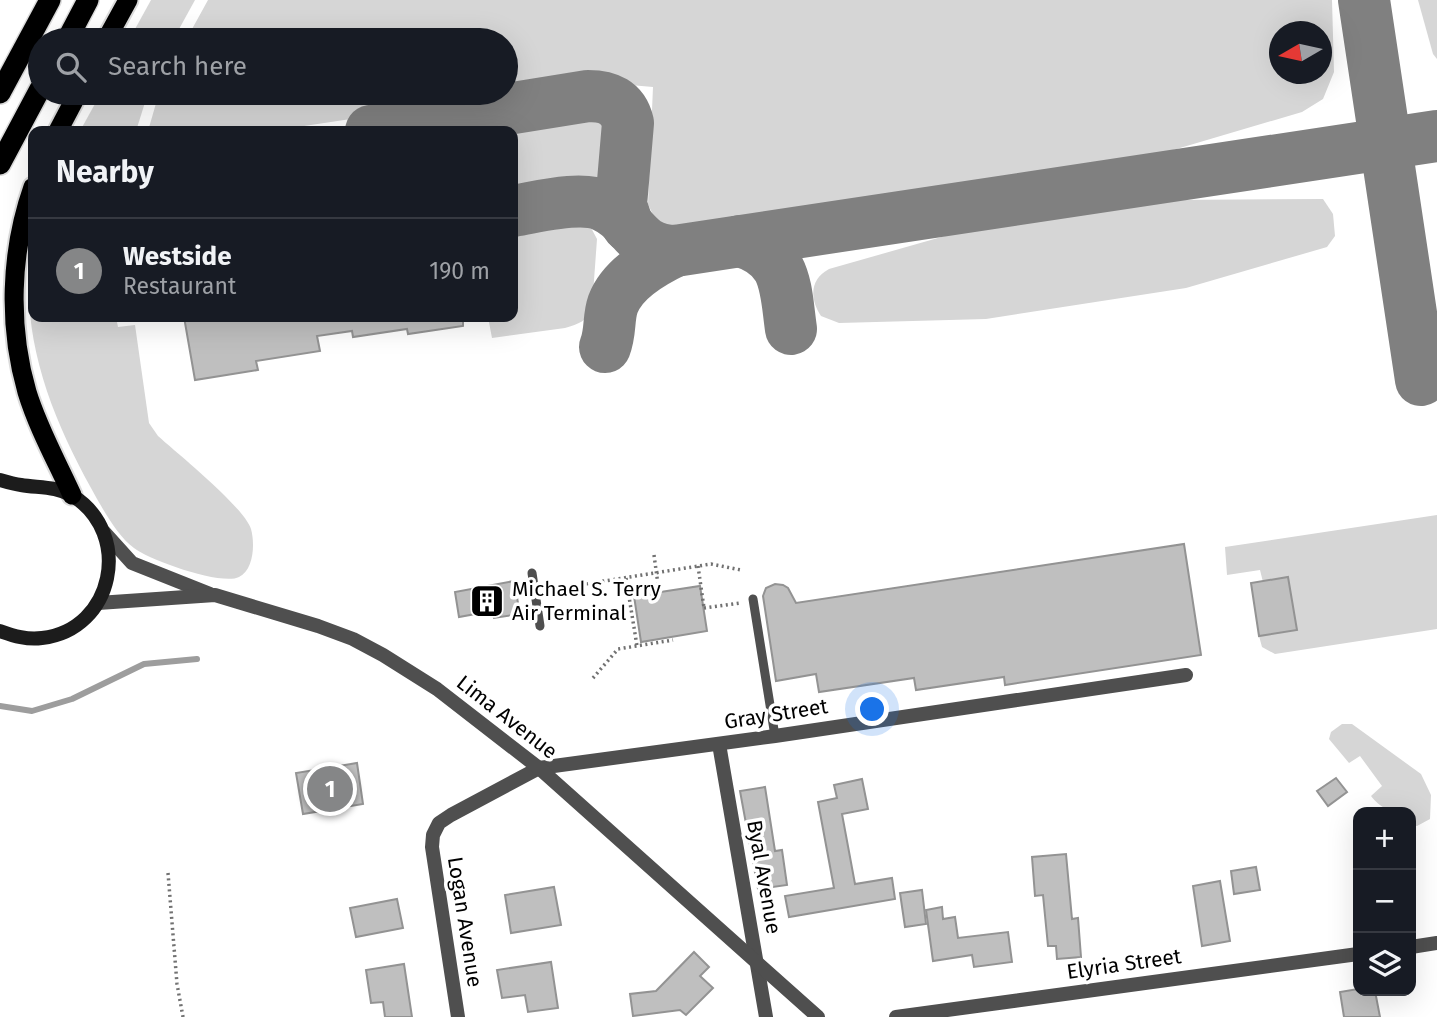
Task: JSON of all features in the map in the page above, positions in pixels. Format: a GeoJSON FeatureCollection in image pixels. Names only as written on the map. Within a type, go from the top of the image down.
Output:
{"type":"FeatureCollection","features":[{"type":"Feature","properties":{"kind":"highway"},"geometry":{"type":"LineString","coordinates":[[35,28],[50,0]]}},
{"type":"Feature","properties":{"kind":"highway"},"geometry":{"type":"LineString","coordinates":[[73,28],[88,0]]}},
{"type":"Feature","properties":{"kind":"highway"},"geometry":{"type":"LineString","coordinates":[[113,28],[128,0]]}},
{"type":"Feature","properties":{"kind":"highway"},"geometry":{"type":"LineString","coordinates":[[0,93],[28,41]]}},
{"type":"Feature","properties":{"kind":"highway"},"geometry":{"type":"LineString","coordinates":[[0,164],[31,105]]}},
{"type":"Feature","properties":{"kind":"highway"},"geometry":{"type":"LineString","coordinates":[[61,126],[72,105]]}},
{"type":"Feature","properties":{"kind":"highway"},"geometry":{"type":"LineString","coordinates":[[28,201],[16,258],[14,309],[18,350],[28,393],[72,495]]}},
{"type":"Feature","properties":{"kind":"main road"},"geometry":{"type":"LineString","coordinates":[[0,480],[22,485],[48,486],[72,495],[91,511],[104,532],[110,556],[108,580],[99,603],[84,620],[64,632],[43,638],[20,638],[0,631]]}},
{"type":"Feature","properties":{"kind":"street"},"geometry":{"type":"LineString","coordinates":[[104,532],[132,563],[215,596]]}},
{"type":"Feature","properties":{"kind":"street","name":"Lima Avenue"},"geometry":{"type":"LineString","coordinates":[[99,603],[215,596],[318,626],[363,644],[437,688],[539,768],[818,1017]]}},
{"type":"Feature","properties":{"kind":"street","name":"Gray Street"},"geometry":{"type":"LineString","coordinates":[[539,768],[775,737],[865,721],[1186,675]]}},
{"type":"Feature","properties":{"kind":"street","name":"Byal Avenue"},"geometry":{"type":"LineString","coordinates":[[719,744],[766,1017]]}},
{"type":"Feature","properties":{"kind":"street","name":"Logan Avenue"},"geometry":{"type":"LineString","coordinates":[[458,1017],[434,866],[433,835],[439,823],[451,815],[539,768]]}},
{"type":"Feature","properties":{"kind":"street"},"geometry":{"type":"LineString","coordinates":[[1416,946],[1437,943]]}},
{"type":"Feature","properties":{"kind":"street","name":"Elyria Street"},"geometry":{"type":"LineString","coordinates":[[897,1017],[1353,955]]}},
{"type":"Feature","properties":{"kind":"lane"},"geometry":{"type":"LineString","coordinates":[[532,573],[541,626]]}},
{"type":"Feature","properties":{"kind":"lane"},"geometry":{"type":"LineString","coordinates":[[753,600],[775,737]]}},
{"type":"Feature","properties":{"kind":"path"},"geometry":{"type":"LineString","coordinates":[[653,555],[659,592]]}},
{"type":"Feature","properties":{"kind":"path"},"geometry":{"type":"LineString","coordinates":[[535,592],[710,564],[741,570]]}},
{"type":"Feature","properties":{"kind":"path"},"geometry":{"type":"LineString","coordinates":[[698,566],[704,608],[753,600]]}},
{"type":"Feature","properties":{"kind":"path"},"geometry":{"type":"LineString","coordinates":[[626,578],[637,646]]}},
{"type":"Feature","properties":{"kind":"path"},"geometry":{"type":"LineString","coordinates":[[593,678],[618,649],[673,640]]}},
{"type":"Feature","properties":{"kind":"path"},"geometry":{"type":"LineString","coordinates":[[168,873],[177,984],[183,1017]]}},
{"type":"Feature","properties":{"kind":"shaded area"},"geometry":{"type":"Polygon","coordinates":[[[151,0],[195,0],[180,28],[136,28],[151,0]]]}},
{"type":"Feature","properties":{"kind":"shaded area"},"geometry":{"type":"Polygon","coordinates":[[[208,0],[1332,0],[1334,72],[1332,77],[1332,21],[1269,21],[1269,84],[1329,84],[1323,99],[1302,112],[1163,153],[667,230],[656,222],[648,204],[653,87],[596,82],[518,94],[518,28],[193,28],[208,0]]]}},
{"type":"Feature","properties":{"kind":"shaded area"},"geometry":{"type":"Polygon","coordinates":[[[1418,0],[1437,0],[1437,59],[1433,54],[1418,0]]]}},
{"type":"Feature","properties":{"kind":"shaded area"},"geometry":{"type":"Polygon","coordinates":[[[94,105],[144,105],[138,126],[83,126],[94,105]]]}},
{"type":"Feature","properties":{"kind":"shaded area"},"geometry":{"type":"Polygon","coordinates":[[[156,105],[443,105],[304,126],[149,126],[156,105]]]}},
{"type":"Feature","properties":{"kind":"shaded area"},"geometry":{"type":"Polygon","coordinates":[[[599,110],[604,112],[606,143],[598,178],[590,188],[518,199],[518,126],[495,126],[599,110]]]}},
{"type":"Feature","properties":{"kind":"shaded area"},"geometry":{"type":"Polygon","coordinates":[[[1323,199],[1333,214],[1335,236],[1327,247],[1186,288],[986,319],[839,323],[821,316],[813,297],[815,284],[822,273],[829,269],[966,230],[1168,200],[1323,199]]]}},
{"type":"Feature","properties":{"kind":"shaded area"},"geometry":{"type":"Polygon","coordinates":[[[578,218],[589,224],[597,239],[592,308],[585,319],[565,328],[492,338],[489,322],[518,322],[518,226],[578,218]]]}},
{"type":"Feature","properties":{"kind":"shaded area"},"geometry":{"type":"Polygon","coordinates":[[[31,322],[117,322],[118,327],[135,325],[149,423],[158,436],[224,495],[246,519],[251,529],[253,548],[248,569],[244,574],[230,579],[202,575],[169,565],[142,553],[128,543],[105,512],[62,430],[40,369],[31,322]]]}},
{"type":"Feature","properties":{"kind":"shaded area"},"geometry":{"type":"Polygon","coordinates":[[[1437,515],[1437,629],[1275,654],[1262,647],[1259,636],[1296,630],[1288,578],[1263,582],[1260,570],[1227,575],[1225,547],[1437,515]]]}},
{"type":"Feature","properties":{"kind":"shaded area"},"geometry":{"type":"Polygon","coordinates":[[[1342,724],[1352,724],[1421,774],[1431,795],[1430,819],[1416,826],[1416,807],[1383,807],[1375,801],[1371,796],[1382,786],[1360,756],[1349,763],[1329,739],[1331,732],[1342,724]]]}},
{"type":"Feature","properties":{"kind":"building"},"geometry":{"type":"Polygon","coordinates":[[[185,322],[463,322],[463,326],[408,334],[407,329],[353,337],[352,331],[317,336],[320,351],[256,361],[258,370],[195,380],[185,322]]]}},
{"type":"Feature","properties":{"kind":"building"},"geometry":{"type":"Polygon","coordinates":[[[1184,544],[1201,655],[1005,685],[1004,677],[916,690],[914,678],[819,692],[816,674],[776,681],[763,596],[766,588],[775,584],[788,588],[796,603],[1184,544]]]}},
{"type":"Feature","properties":{"kind":"building"},"geometry":{"type":"Polygon","coordinates":[[[1288,577],[1297,630],[1259,636],[1251,583],[1288,577]]]}},
{"type":"Feature","properties":{"kind":"building","name":"Michael S. Terry Air Terminal"},"geometry":{"type":"Polygon","coordinates":[[[514,581],[520,614],[494,618],[492,611],[459,617],[455,592],[514,581]]]}},
{"type":"Feature","properties":{"kind":"building"},"geometry":{"type":"Polygon","coordinates":[[[700,586],[707,631],[641,642],[634,596],[700,586]]]}},
{"type":"Feature","properties":{"kind":"building"},"geometry":{"type":"Polygon","coordinates":[[[357,763],[363,804],[303,814],[296,773],[357,763]]]}},
{"type":"Feature","properties":{"kind":"building"},"geometry":{"type":"Polygon","coordinates":[[[1336,778],[1347,792],[1328,806],[1317,791],[1336,778]]]}},
{"type":"Feature","properties":{"kind":"building"},"geometry":{"type":"Polygon","coordinates":[[[862,779],[868,809],[842,814],[855,884],[892,878],[895,899],[789,917],[785,896],[834,888],[818,802],[837,798],[834,785],[862,779]]]}},
{"type":"Feature","properties":{"kind":"building"},"geometry":{"type":"Polygon","coordinates":[[[765,787],[775,851],[782,850],[787,885],[758,889],[740,791],[765,787]]]}},
{"type":"Feature","properties":{"kind":"building"},"geometry":{"type":"Polygon","coordinates":[[[1066,854],[1072,919],[1078,918],[1081,957],[1057,959],[1056,946],[1048,946],[1043,895],[1035,896],[1032,857],[1066,854]]]}},
{"type":"Feature","properties":{"kind":"building"},"geometry":{"type":"Polygon","coordinates":[[[1256,867],[1260,890],[1234,894],[1231,871],[1256,867]]]}},
{"type":"Feature","properties":{"kind":"building"},"geometry":{"type":"Polygon","coordinates":[[[1220,881],[1230,941],[1202,946],[1193,886],[1220,881]]]}},
{"type":"Feature","properties":{"kind":"building"},"geometry":{"type":"Polygon","coordinates":[[[554,887],[561,925],[511,933],[505,895],[554,887]]]}},
{"type":"Feature","properties":{"kind":"building"},"geometry":{"type":"Polygon","coordinates":[[[922,890],[926,924],[905,927],[900,893],[922,890]]]}},
{"type":"Feature","properties":{"kind":"building"},"geometry":{"type":"Polygon","coordinates":[[[397,899],[403,928],[356,937],[350,908],[397,899]]]}},
{"type":"Feature","properties":{"kind":"building"},"geometry":{"type":"Polygon","coordinates":[[[942,907],[943,919],[955,917],[958,938],[1008,932],[1012,962],[974,967],[972,955],[933,961],[926,910],[942,907]]]}},
{"type":"Feature","properties":{"kind":"building"},"geometry":{"type":"Polygon","coordinates":[[[694,952],[709,967],[700,976],[713,988],[686,1015],[680,1010],[633,1016],[630,994],[656,991],[694,952]]]}},
{"type":"Feature","properties":{"kind":"building"},"geometry":{"type":"Polygon","coordinates":[[[551,962],[558,1008],[528,1012],[525,995],[502,998],[497,970],[551,962]]]}},
{"type":"Feature","properties":{"kind":"building"},"geometry":{"type":"Polygon","coordinates":[[[404,964],[412,1017],[385,1017],[383,1002],[371,1003],[366,970],[404,964]]]}},
{"type":"Feature","properties":{"kind":"building"},"geometry":{"type":"Polygon","coordinates":[[[1353,990],[1353,996],[1376,996],[1380,1017],[1344,1017],[1340,992],[1353,990]]]}},
{"type":"Feature","properties":{"kind":"waterway"},"geometry":{"type":"LineString","coordinates":[[0,706],[32,711],[72,699],[144,664],[197,659]]}},
{"type":"Feature","properties":{"kind":"taxiway"},"geometry":{"type":"LineString","coordinates":[[1364,0],[1421,380]]}},
{"type":"Feature","properties":{"kind":"taxiway"},"geometry":{"type":"LineString","coordinates":[[402,126],[588,96],[608,99],[618,105],[628,123],[621,205],[628,226]]}},
{"type":"Feature","properties":{"kind":"taxiway"},"geometry":{"type":"LineString","coordinates":[[518,210],[559,203],[595,203],[614,212],[650,245],[675,251],[1437,136]]}},
{"type":"Feature","properties":{"kind":"taxiway"},"geometry":{"type":"LineString","coordinates":[[740,241],[756,247],[776,264],[785,286],[791,329]]}},
{"type":"Feature","properties":{"kind":"taxiway"},"geometry":{"type":"LineString","coordinates":[[605,347],[613,304],[624,286],[648,266],[675,251]]}},
{"type":"Feature","properties":{"kind":"place","name":"Michael S. Terry Air Terminal"},"geometry":{"type":"Point","coordinates":[487,601]}},
{"type":"Feature","properties":{"kind":"place","name":"Westside"},"geometry":{"type":"Point","coordinates":[330,789]}}]}
